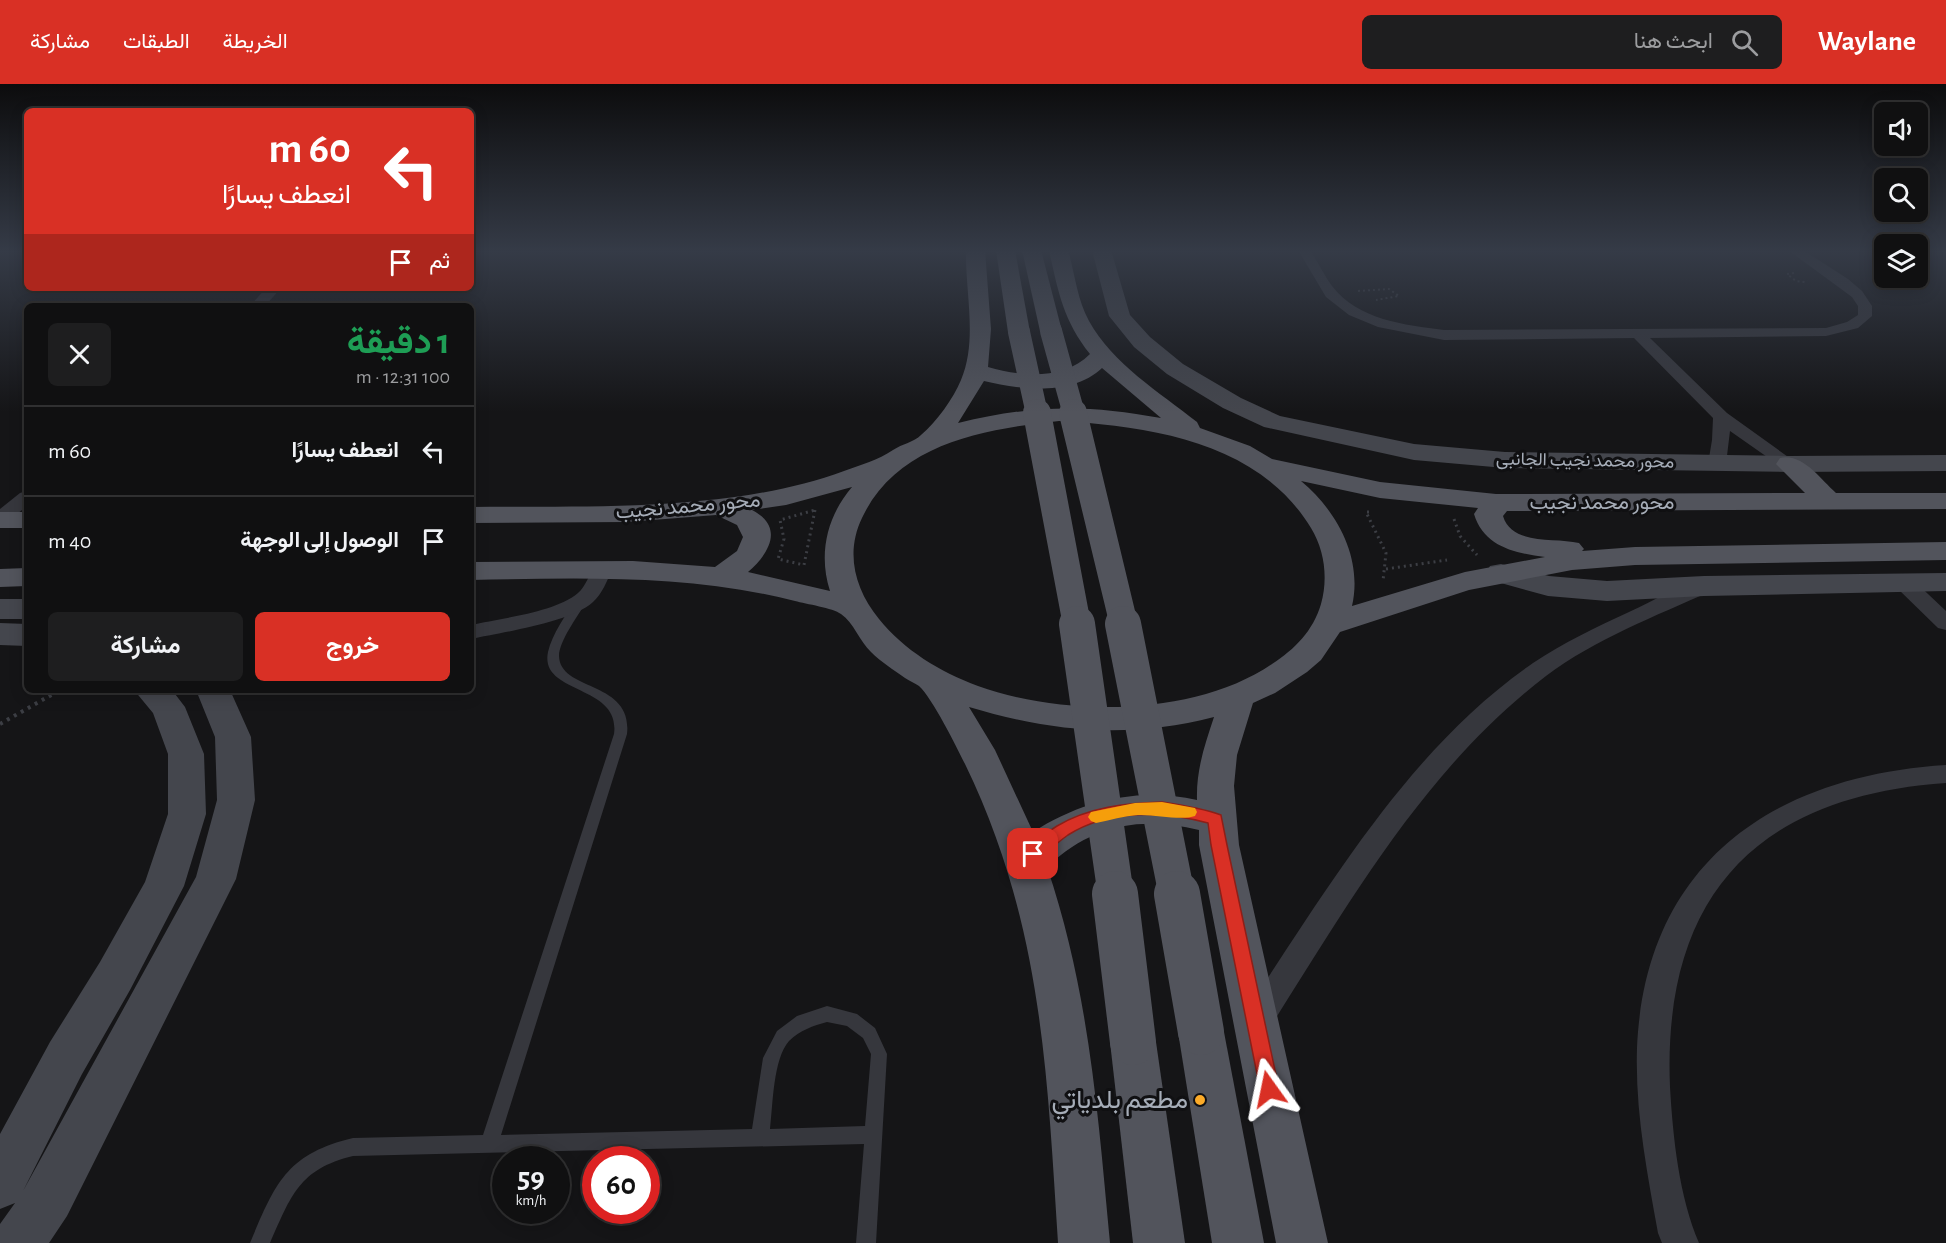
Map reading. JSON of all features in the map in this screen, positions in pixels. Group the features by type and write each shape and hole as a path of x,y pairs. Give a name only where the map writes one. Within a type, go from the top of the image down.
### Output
{"main road":[{"path":"930,441 964,399 976,371 980,358 978,304"},
{"path":"1025,304 1091,476 1138,683 1238,1243"},
{"path":"1034,304 1051,477 1070,578 1111,848 1159,1243"},
{"path":"1071,304 1103,354 1134,384 1197,434"},
{"path":"976,371 1016,380 1058,378 1091,366 1103,354"},
{"path":"1059,414 1129,418 1197,434 1230,447 1262,464 1291,485 1314,509 1331,536 1340,564 1340,594 1330,624 1309,652 1278,677 1238,697 1197,710 1153,717 1105,720 1058,717 1011,708 968,694 930,677 904,662 883,644 853,607 842,583 839,567 840,536 847,513 860,493 877,475 898,459 930,441 992,422 1059,414"},
{"name":"محور محمد نجيب","path":"474,515 574,514 714,506 764,500 818,488 874,470 898,459"},
{"name":"محور محمد نجيب","path":"1262,464 1380,490 1459,499 1512,502 1946,501"},
{"path":"1789,464 1830,502"},
{"path":"1512,502 1498,505 1488,514 1492,527 1511,540 1537,548 1581,550 1611,558"},
{"path":"714,506 733,510 748,518 756,528 758,541 752,554 738,567 719,576"},
{"path":"0,519 24,519"},
{"path":"1330,624 1420,594 1501,573 1572,561 1611,558 1946,551"},
{"path":"474,571 656,571 719,576 764,584 853,607"},
{"path":"0,578 24,577"},
{"path":"930,677 958,715 982,759 1025,863 1043,925 1059,994 1084,1243"},
{"path":"1238,697 1219,755 1215,786 1219,845 1302,1243"},
{"path":"1025,863 1062,831 1084,820 1109,813 1162,808 1216,819"}],"street":[{"name":"محور محمد نجيب الجانبى","path":"1117,304 1120,316 1142,342 1175,369 1232,403 1273,422 1414,452 1505,460 1717,464 1946,463"},
{"path":"1342,304 1396,327 1444,335 1826,332 1852,327 1866,318 1868,309 1866,304"},
{"path":"1638,333 1721,417 1789,464"},
{"path":"1717,464 1721,440 1721,417"},
{"path":"0,519 24,499"},
{"path":"474,631 549,613 580,602 591,590 602,570"},
{"path":"1501,573 1548,586 1581,591 1704,586 1946,582"},
{"path":"1903,582 1946,623"},
{"path":"1255,1023 1374,845 1473,724 1538,670 1590,638 1704,586"},
{"path":"0,609 24,609"},
{"path":"0,633 24,635"},
{"path":"0,1184 66,1058 164,886 187,814 186,754 168,707 154,693"},
{"path":"18,1243 49,1198 216,879 236,800 233,736 214,693"},
{"path":"1681,1243 1676,1233 1656,1131 1653,1046 1662,975 1684,916 1716,869 1757,832 1805,804 1862,785 1925,774 1946,774"}],"lane":[{"path":"489,1144 618,746 621,726 616,708 603,694 566,679 555,668 553,654 580,602"},
{"path":"760,1138 771,1058 783,1036 803,1021 827,1014 850,1019 869,1033 879,1054 866,1243"},
{"path":"260,1243 286,1186 301,1170 318,1158 336,1150 353,1147 874,1135"}],"path":[{"path":"815,510 804,565 778,559 784,539 780,520 815,510"},
{"path":"1377,513 1366,512 1386,553 1386,569 1454,559"},
{"path":"1443,518 1454,519 1460,536 1477,555 1466,557"},
{"path":"0,724 55,693"}],"slow traffic":[{"path":"1096,817 1135,809 1162,808 1189,812"}],"place":[{"name":"مطعم بلدياتي","path":"1200,1100"}],"route":[{"path":"1033,854 1062,831 1084,820 1109,813 1162,808 1216,819 1219,845 1269,1089"}]}
